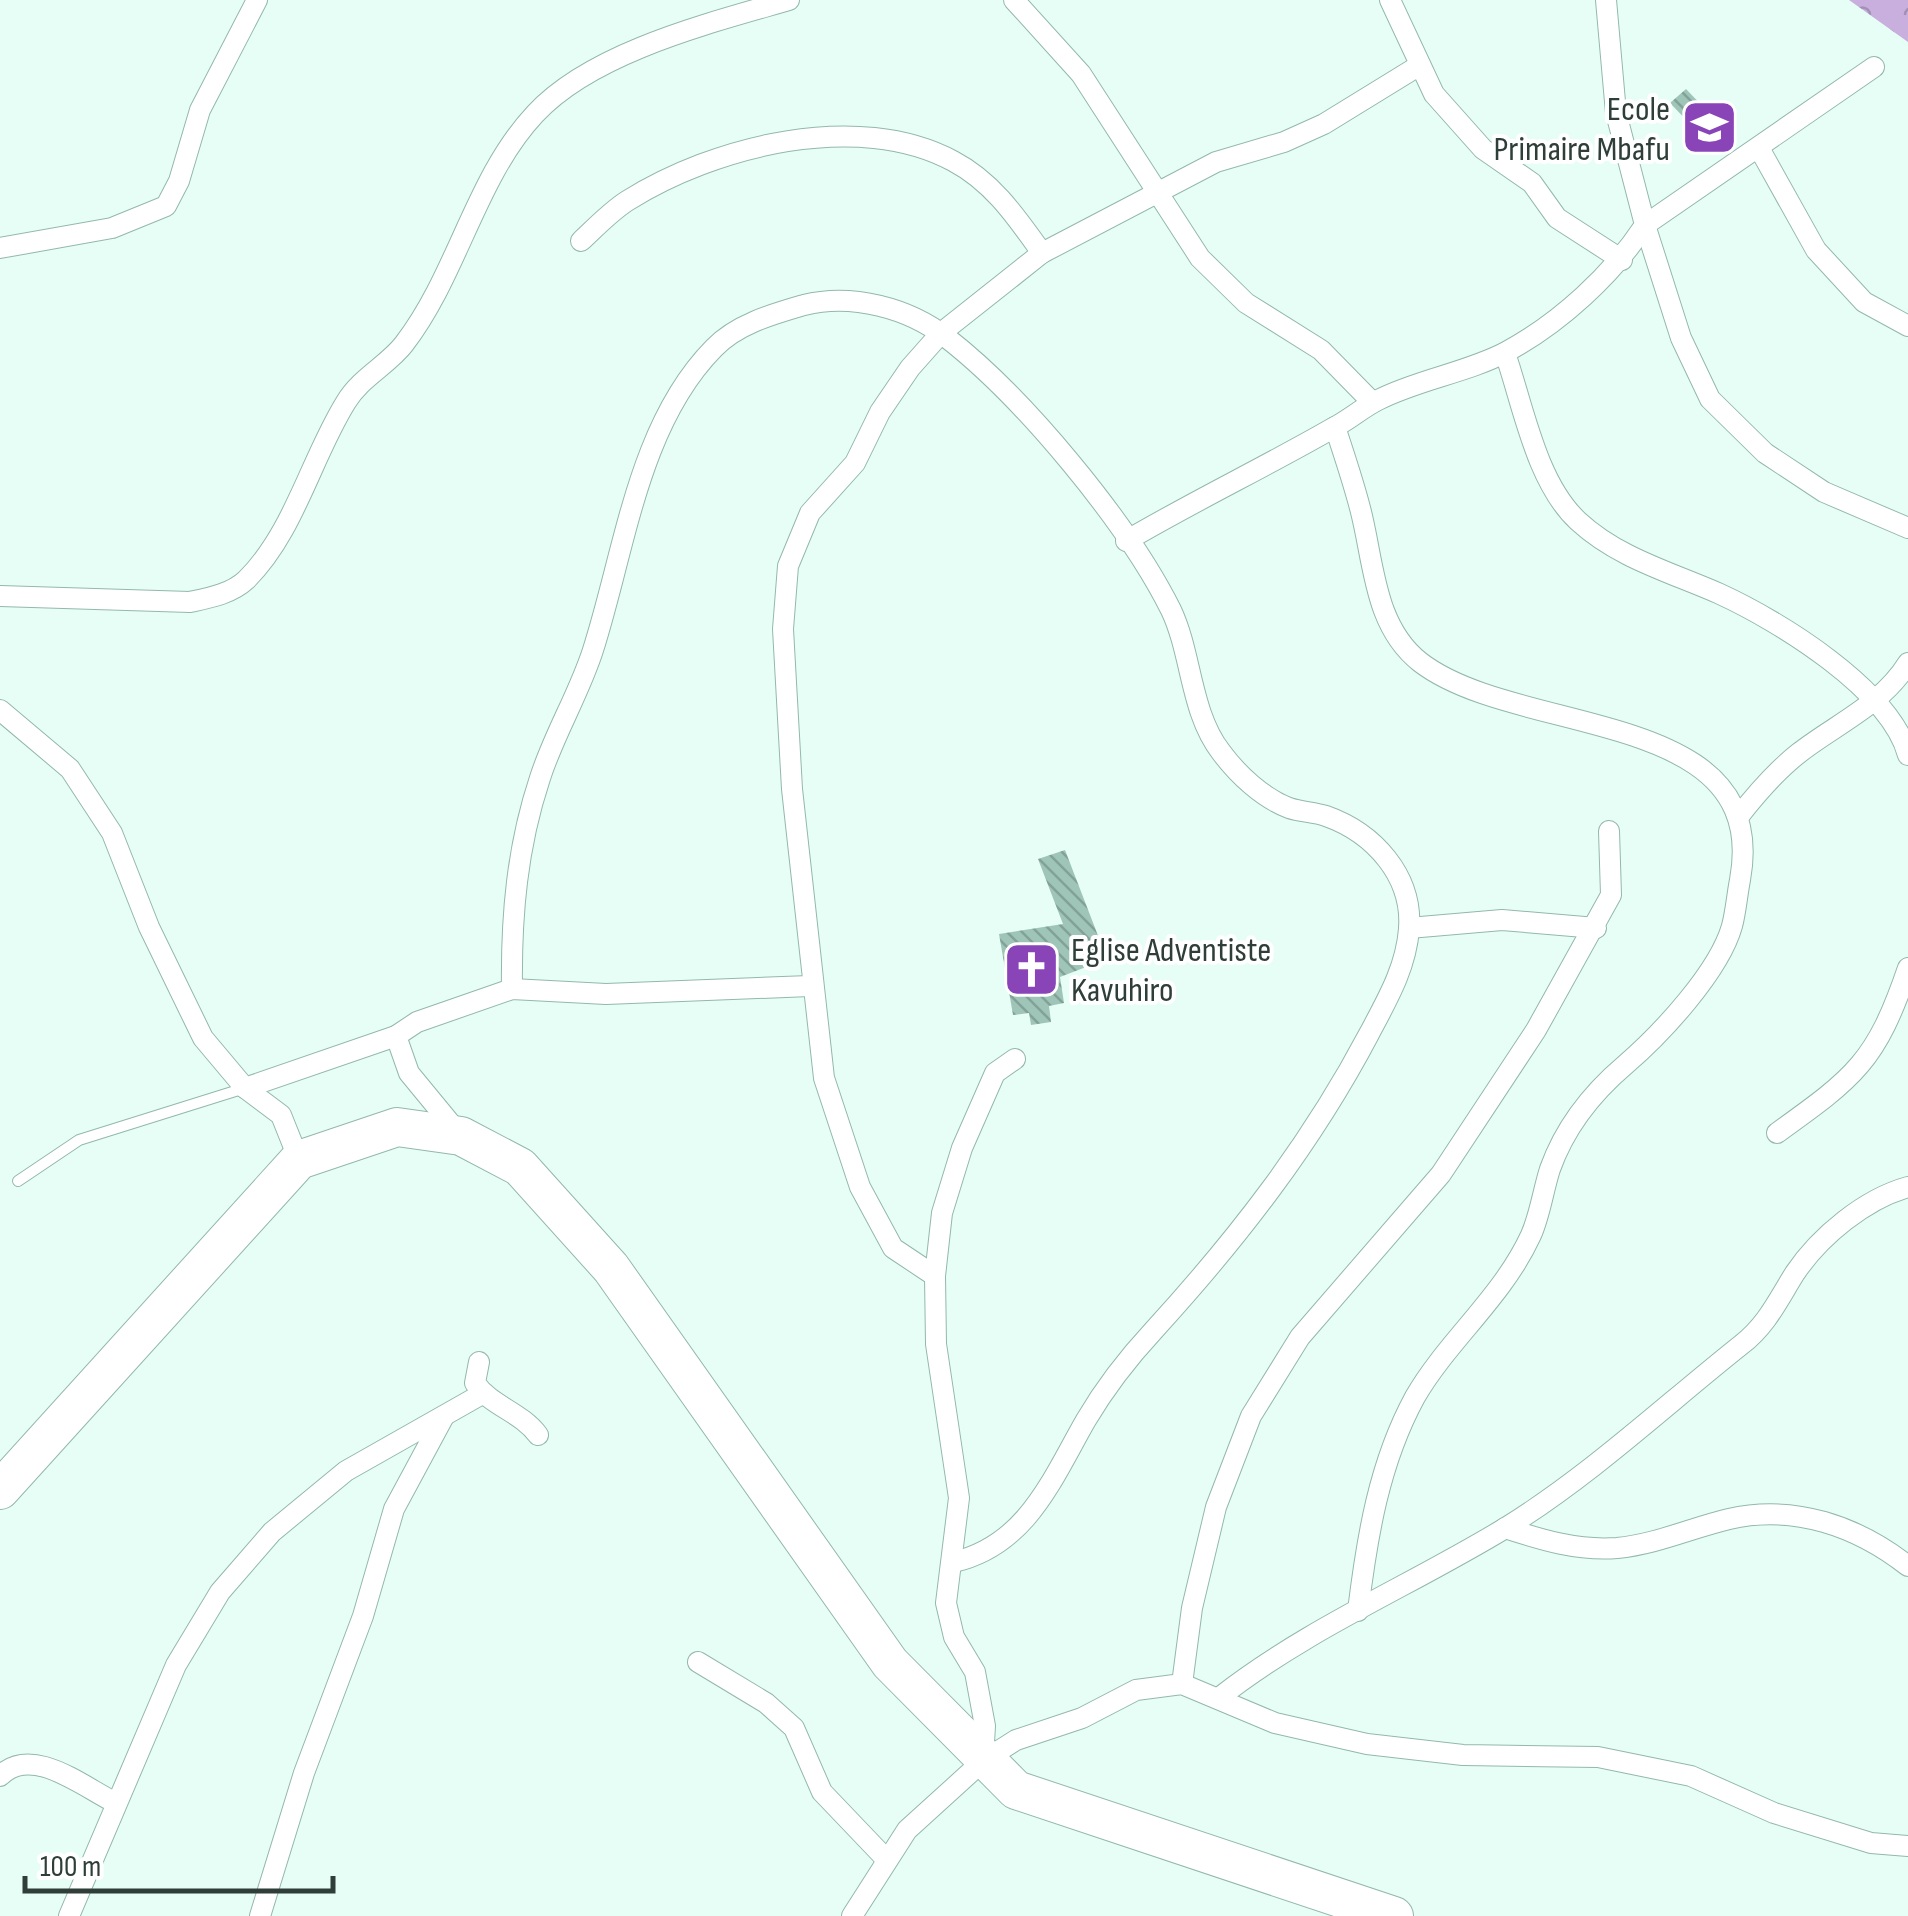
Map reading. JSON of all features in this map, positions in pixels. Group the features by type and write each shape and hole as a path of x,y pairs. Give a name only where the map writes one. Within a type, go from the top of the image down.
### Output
{"highway":[{"path":"4,1490 298,1160 396,1127 462,1136 520,1167 611,1268 890,1663 983,1761 1016,1790 1394,1916"}],"street":[{"path":"0,248 112,228 166,206 180,180 200,110 257,0"},
{"path":"0,596 190,602 220,596 244,582 272,545 347,400 373,369 403,346 448,274 492,178 534,114 603,66 789,0"},
{"path":"1014,0 1081,74 1200,258 1246,303 1321,350 1372,402"},
{"path":"1390,0 1434,94 1483,149 1532,182 1557,218 1622,260"},
{"path":"1606,0 1616,113 1681,338 1710,399 1765,452 1810,482 1908,528"},
{"path":"935,1276 893,1248 860,1187 824,1078 810,986 783,629 788,566 810,513 855,464 880,412 941,333 1042,253 1216,162 1284,142 1324,124 1420,64"},
{"path":"1126,542 1217,487 1336,428 1372,402 1405,386 1505,353 1550,323 1622,260 1646,225 1874,66"},
{"path":"581,241 625,202 688,170 752,146 881,139 919,145 956,162 1002,196 1042,253"},
{"path":"1759,148 1816,250 1864,302 1908,326"},
{"path":"512,989 511,922 520,851 541,772 575,702 636,496 674,400 717,344 764,316 822,300 879,304 941,333 1004,388 1126,542 1172,613 1198,701 1218,749 1258,791 1288,808 1327,816 1362,834 1391,862 1407,893 1410,928 1399,978 1332,1105 1243,1230 1116,1371 1046,1496 998,1547 954,1562"},
{"path":"1505,353 1547,474 1574,518 1616,551 1724,596 1812,649 1876,699 1908,754"},
{"path":"1336,428 1361,511 1370,570 1392,627 1420,662 1472,689 1681,752 1712,774 1739,816 1744,858 1731,929 1701,981 1650,1044 1608,1080 1574,1118 1551,1167 1524,1248 1498,1292 1416,1396 1368,1524 1358,1611"},
{"path":"1739,816 1762,787 1800,752 1876,699 1908,663"},
{"path":"0,710 70,769 112,833 149,926 203,1038 245,1088 281,1115 298,1160"},
{"path":"1182,1684 1192,1608 1216,1507 1251,1416 1300,1337 1440,1174 1536,1030 1596,928 1611,894 1609,831"},
{"path":"1410,928 1502,920 1596,928"},
{"path":"1776,1134 1848,1081 1880,1040 1908,968"},
{"path":"245,1088 396,1036 418,1022 512,989 606,994 810,986"},
{"path":"396,1036 408,1073 462,1136"},
{"path":"983,1761 985,1726 975,1672 954,1637 946,1603 959,1498 936,1344 935,1276 942,1213 962,1148 994,1073 1015,1059"},
{"path":"1220,1697 1277,1652 1505,1528 1592,1472 1761,1330 1798,1269 1841,1224 1886,1193 1908,1187"},
{"path":"479,1362 476,1383 482,1394 525,1418 538,1435"},
{"path":"69,1916 176,1665 220,1592 272,1532 346,1471 482,1394"},
{"path":"260,1916 304,1772 364,1616 394,1509 444,1417"},
{"path":"1505,1528 1559,1546 1615,1548 1672,1539 1730,1519 1788,1516 1836,1522 1880,1544 1908,1566"},
{"path":"698,1662 766,1703 794,1728 822,1792 886,1859"},
{"path":"852,1916 886,1859 916,1820 983,1761 1016,1740 1082,1718 1136,1690 1182,1684 1274,1723 1367,1744 1464,1754 1598,1757 1690,1776 1790,1818 1871,1843 1908,1846"},
{"path":"0,1776 16,1764 35,1763 116,1804"}],"lane":[{"path":"18,1181 79,1140 245,1088"}],"green space":[{"path":"1849,0 1908,0 1908,42"}],"building":[{"path":"1686,89 1732,137 1716,151 1670,103"},
{"path":"1065,850 1107,959 1060,977 1064,1003 1049,1006 1051,1022 1031,1025 1029,1013 1013,1015 999,934 1063,924 1038,859"}],"place":[{"name":"Ecole Primaire Mbafu","path":"1709,128"},
{"name":"Eglise Adventiste Kavuhiro","path":"1032,969"}]}
